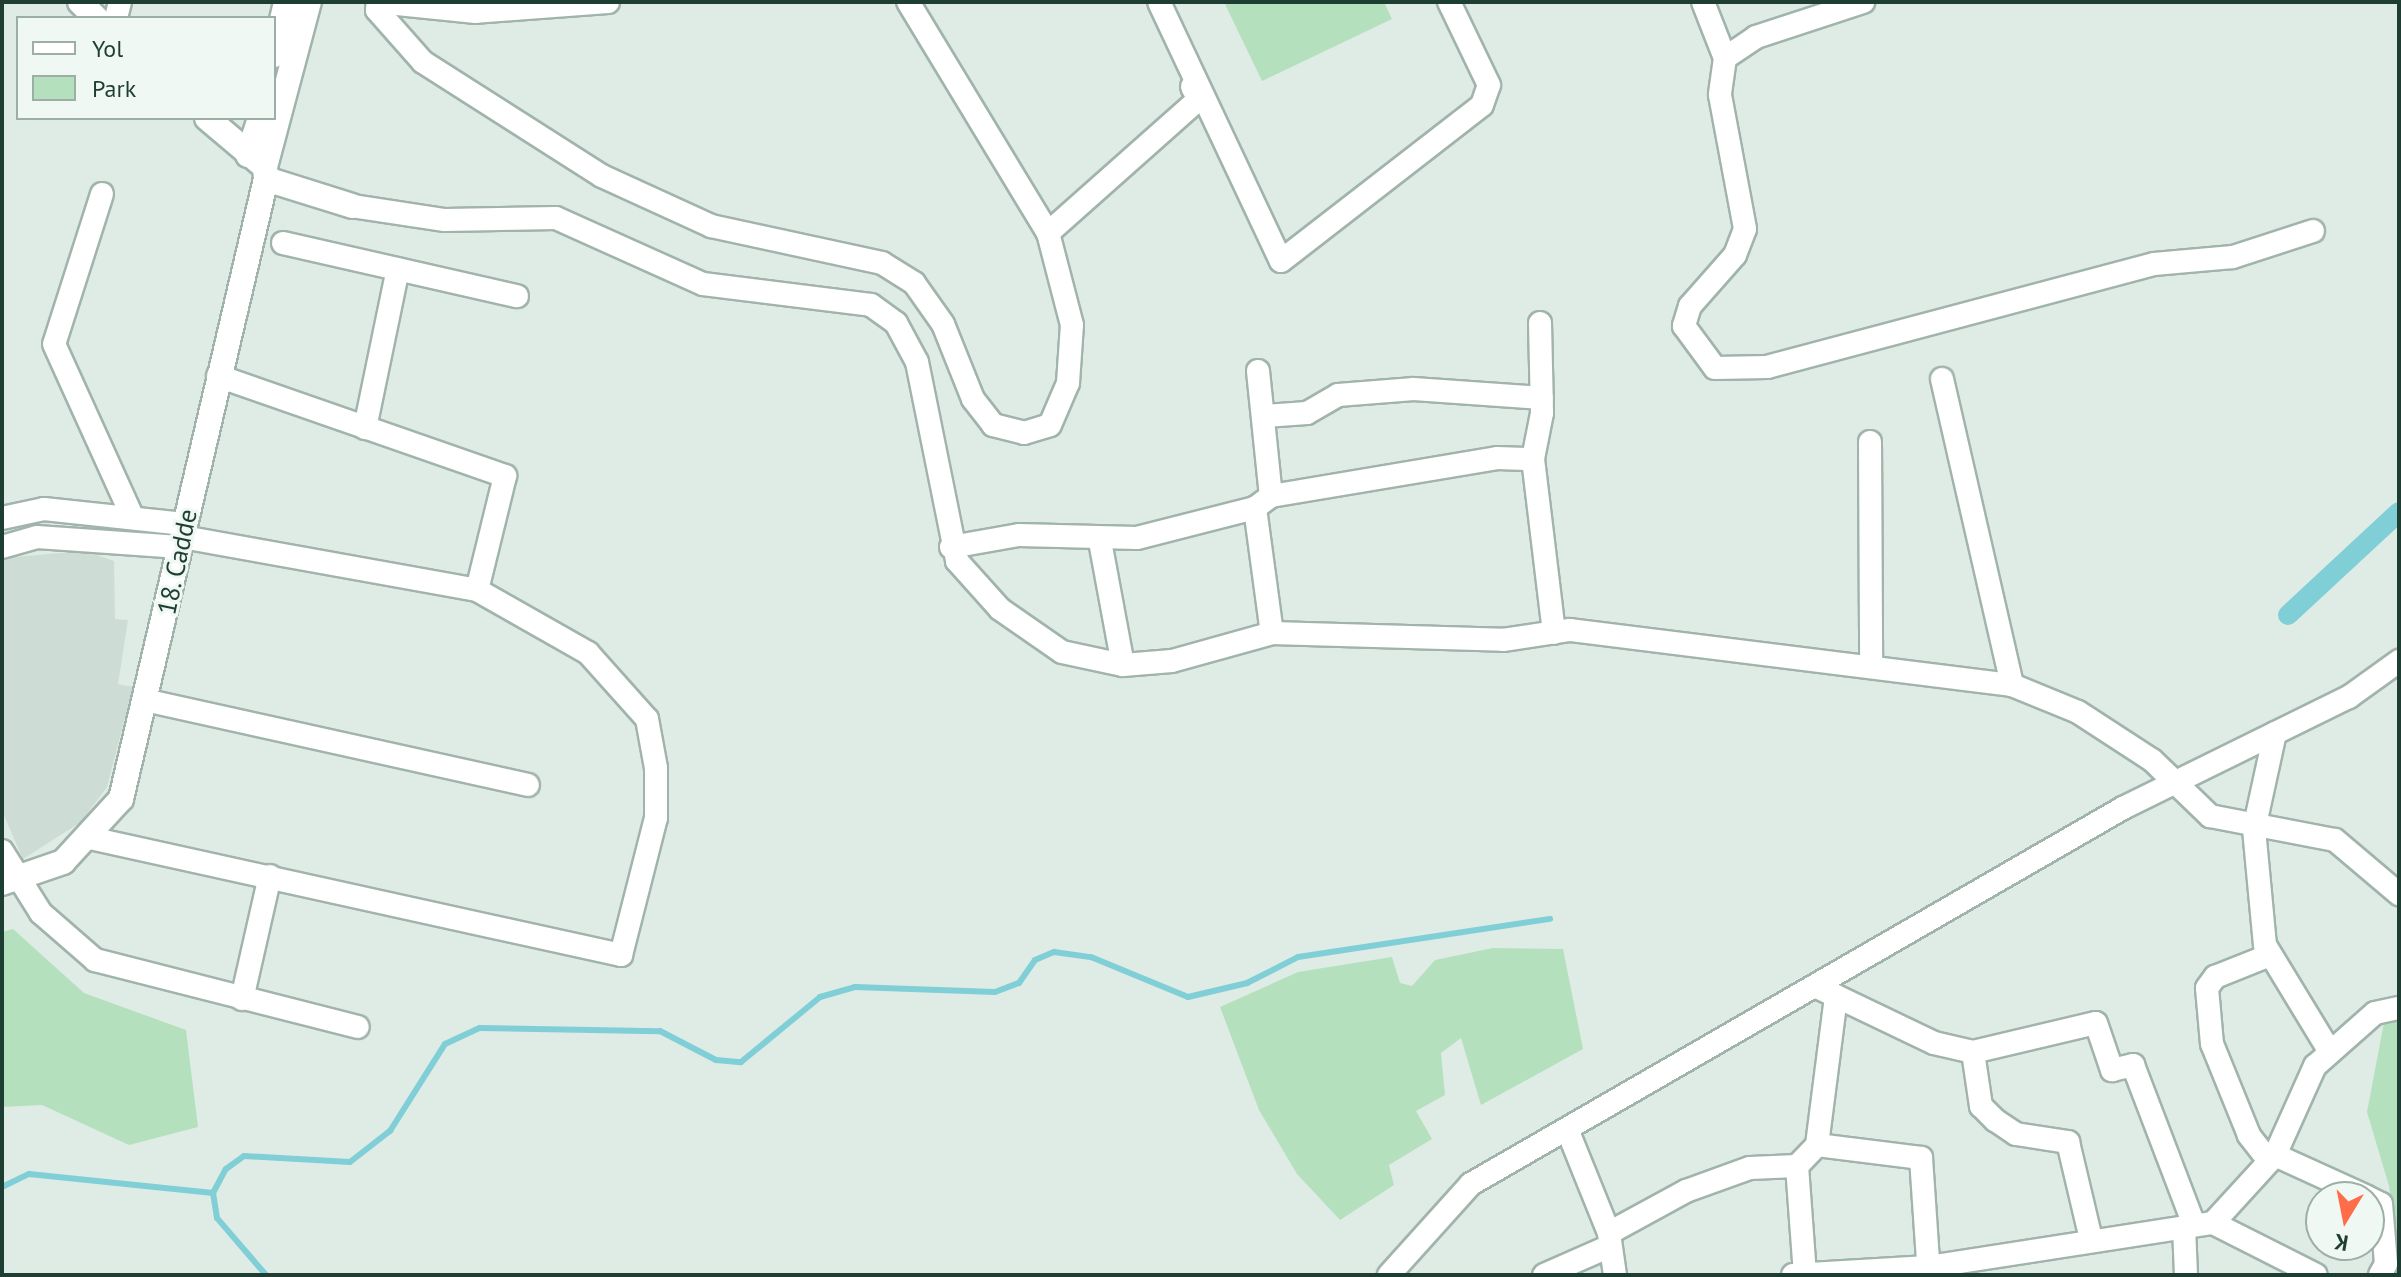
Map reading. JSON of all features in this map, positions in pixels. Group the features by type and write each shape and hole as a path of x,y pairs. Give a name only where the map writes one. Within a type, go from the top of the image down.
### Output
{"street":[{"path":"276,46 286,2"},
{"name":"18. Cadde","path":"276,113 309,2"},
{"path":"608,2 476,12 378,2 377,10 423,62 602,176 711,226 882,263 914,283 943,324 973,399 993,425 1024,433 1050,425 1068,383 1072,325 1048,233 908,2"},
{"path":"1146,2 1281,261 1482,105 1489,85 1449,2"},
{"path":"1159,2 1199,99"},
{"path":"1703,2 1725,58 1720,95 1745,229 1735,255 1690,306 1684,326 1715,368 1767,367 2154,264 2233,257 2313,231"},
{"path":"1725,58 1756,37 1863,2"},
{"path":"1048,233 1199,99"},
{"path":"209,120 260,167 352,206 445,220 556,218 703,284 871,305 896,323 917,362 951,547 974,583 1036,637 1062,652 1123,665 1172,661 1272,633 1503,640 1554,633 1871,665 2012,685 2078,712 2152,760 2172,784 2210,816 2254,829 2335,840 2399,894"},
{"name":"18. Cadde","path":"260,120 260,167"},
{"name":"18. Cadde","path":"8,881 63,862 90,838 121,799 149,701 260,167 274,120"},
{"path":"102,194 54,344 133,518"},
{"path":"283,243 517,296"},
{"path":"365,428 398,269"},
{"path":"1540,323 1542,398 1533,459 1554,633"},
{"path":"1258,371 1265,416 1263,502 1272,633"},
{"path":"218,376 505,476 477,590"},
{"path":"1942,379 2012,685"},
{"path":"1265,416 1307,413 1338,395 1414,389 1542,398"},
{"path":"1870,442 1871,665"},
{"path":"951,547 1019,535 1100,541 1263,502 1497,458 1533,459"},
{"path":"2,518 44,509 133,518 182,536 477,590 588,653 647,719 656,818 621,955 90,838"},
{"path":"2,547 37,537 182,536"},
{"path":"1100,541 1123,665"},
{"path":"1389,1275 1471,1184 1567,1129 1826,991 2172,784 2349,697 2399,661"},
{"path":"149,701 528,785"},
{"path":"2275,733 2254,829 2270,955 2330,1052"},
{"path":"2,851 8,881 95,960 358,1027"},
{"path":"242,999 270,876"},
{"path":"2270,955 2215,977 2207,988 2212,1044 2249,1135 2272,1158 2327,1181"},
{"path":"1826,991 1934,1043 1973,1052 2096,1023 2112,1070 2133,1065 2197,1225 2186,1275"},
{"path":"1544,1275 1610,1240 1686,1191 1750,1168 1797,1166 1817,1145 1826,991"},
{"path":"2197,1225 2272,1158 2315,1066 2375,1013 2399,1008"},
{"path":"1973,1052 1981,1106 1995,1120 2016,1134 2068,1142 2091,1239"},
{"path":"1567,1129 1610,1240 1615,1275"},
{"path":"1817,1145 1921,1158 1928,1271"},
{"path":"1797,1166 1801,1274 1928,1271 2091,1239 2197,1225 2316,1275"},
{"path":"2380,1275 2386,1264 2385,1252"}],"shaded area":[{"path":"85,551 114,561 115,619 128,620 118,684 133,687 107,787 81,822 23,859 2,811 2,558"}],"green space":[{"path":"1224,2 1384,2 1392,19 1262,81"},
{"path":"13,929 84,993 186,1030 198,1127 129,1145 42,1105 2,1107 2,932"},
{"path":"1493,948 1563,949 1583,1049 1481,1105 1461,1038 1441,1053 1445,1095 1416,1111 1432,1139 1389,1165 1394,1185 1340,1220 1297,1174 1259,1110 1220,1007 1298,972 1392,957 1400,983 1412,986 1435,960"},
{"path":"2384,1022 2399,1022 2399,1268 2389,1186 2367,1112"}],"waterway":[{"path":"2288,615 2399,512"},
{"path":"266,1275 217,1218 213,1193 226,1169 244,1156 350,1162 390,1131 445,1044 480,1028 660,1031 716,1060 741,1062 820,997 855,987 995,992 1019,983 1035,960 1054,952 1091,957 1188,997 1247,983 1298,957 1550,919"},
{"path":"2,1187 29,1174 213,1193"}]}
